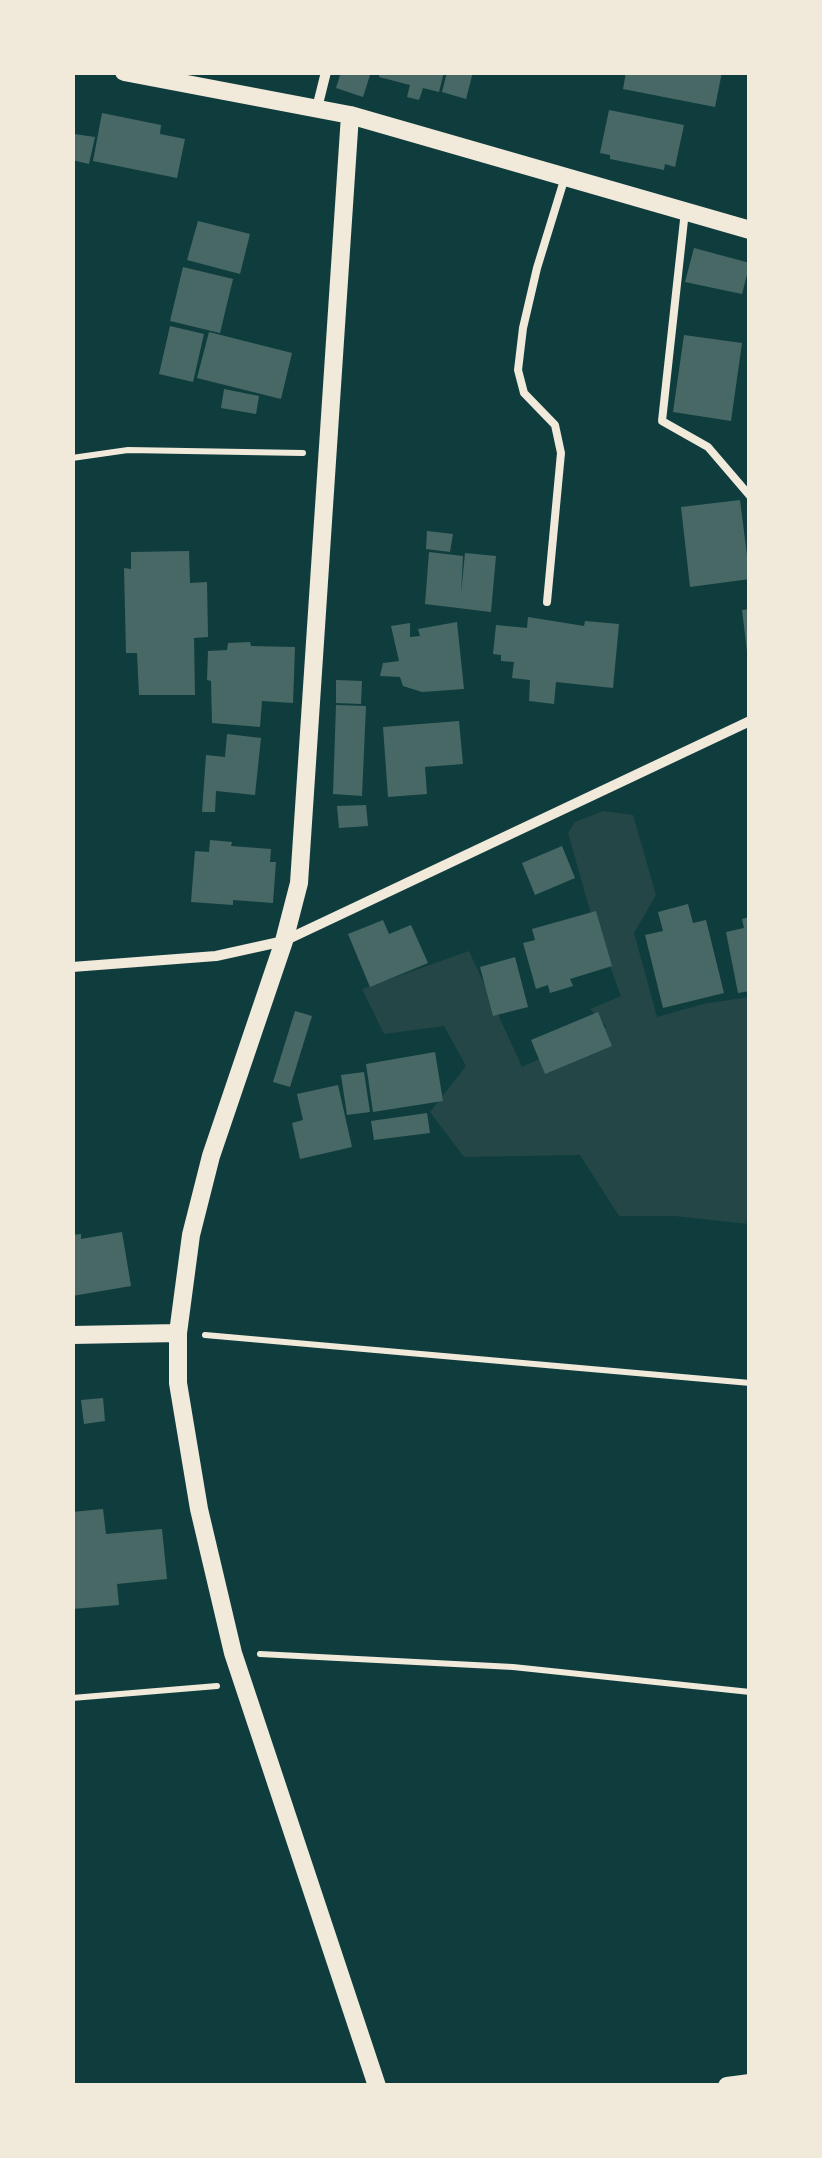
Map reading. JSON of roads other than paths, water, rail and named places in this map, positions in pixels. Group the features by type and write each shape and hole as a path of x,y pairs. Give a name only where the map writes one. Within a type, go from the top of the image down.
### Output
{"street":[{"path":"124,72 350,116 750,230"},
{"path":"317,108 326,72"},
{"path":"350,116 345,144 330,453 299,883 284,941 211,1156 191,1235 178,1333 178,1383 199,1509 233,1653 377,2086"},
{"path":"72,966 216,956 284,941 750,720"},
{"path":"72,1335 178,1333"},
{"path":"727,2086 750,2083"}],"lane":[{"path":"546,602 561,453 556,425 524,393 518,370 537,268 564,177"},
{"path":"685,211 662,421 708,447 750,496"}]}
